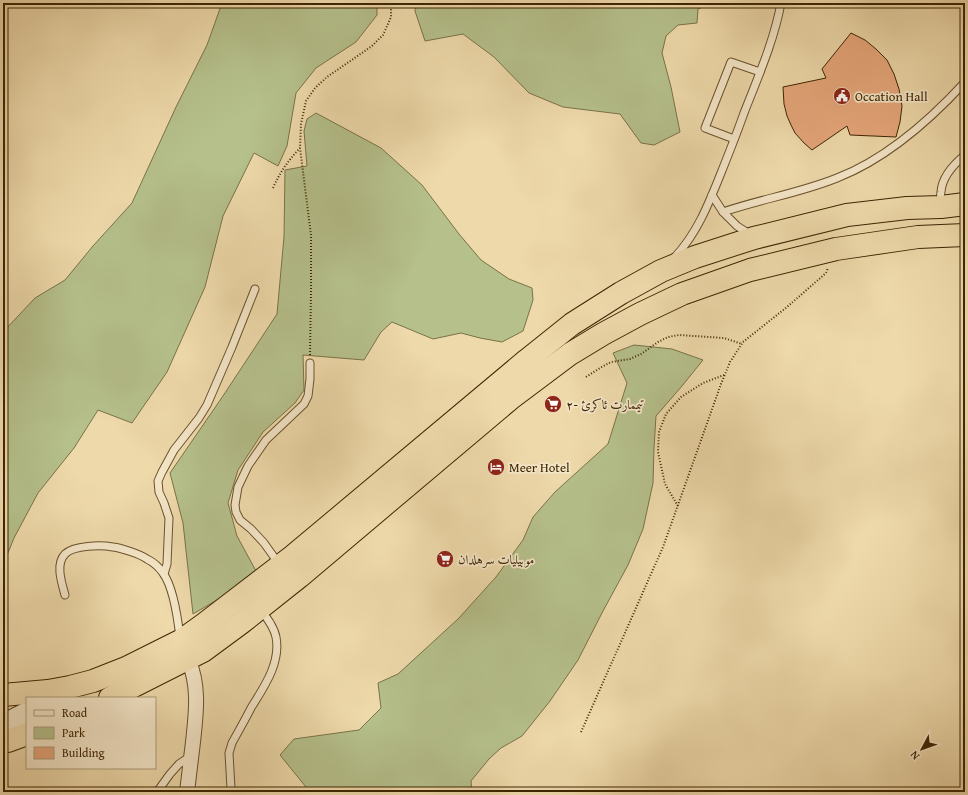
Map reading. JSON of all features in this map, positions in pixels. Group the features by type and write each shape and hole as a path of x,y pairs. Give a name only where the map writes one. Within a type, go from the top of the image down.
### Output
{"highway":[{"path":"112,697 184,650 203,625 281,566 572,324 621,292 661,271 695,257 754,238 847,215 907,208 941,207 965,204"},
{"path":"3,696 48,691 62,693 126,668 164,650 203,651 299,577 510,400 570,354 640,314 682,294 750,270 836,249 918,237 965,235"}],"street":[{"path":"184,650 192,669 196,685 197,708 187,792"},
{"path":"9,737 26,714"}],"lane":[{"path":"661,271 689,240 712,195 769,47 781,3"},
{"path":"734,140 705,128 731,62 760,72"},
{"path":"724,212 785,195 837,178 863,166 891,148 916,128 950,98 965,82"},
{"path":"941,207 941,191 944,180 949,171 965,155"},
{"path":"712,195 724,212 737,226 754,238"},
{"path":"164,574 167,564 169,518 159,492 158,481 174,450 199,418 207,405 255,289"},
{"path":"281,566 264,543 240,520 236,512 235,505 238,487 248,466 266,440 304,404 308,396 310,363"},
{"path":"65,595 60,575 61,563 64,554 71,550 87,546 113,547 148,559 159,567 170,588 184,650"},
{"path":"231,788 229,753 232,743 268,680 276,653 276,637 271,624 260,608"},
{"path":"157,792 179,764 192,756"}],"path":[{"path":"310,363 311,235 300,148 301,124 306,101 315,88 327,77 372,46 383,35 391,17 391,3"},
{"path":"273,188 279,174 300,148"},
{"path":"581,732 663,547 724,375 730,362 742,344 826,272 836,249"},
{"path":"586,377 611,362 641,354 668,337 679,335 724,338 742,344"},
{"path":"678,506 664,484 658,452 659,432 666,414 681,398 703,383 724,375"}],"green space":[{"path":"222,3 377,3 377,15 356,42 316,68 296,93 287,146 278,166 254,153 223,216 205,287 167,372 132,423 98,410 74,448 38,493 14,538 3,565 3,332 35,298 65,280 132,203 176,107 207,45"},
{"path":"416,3 709,3 698,9 697,23 678,25 666,36 662,53 671,87 680,132 654,145 641,143 620,114 563,107 529,93 494,57 463,34 425,41 415,11"},
{"path":"3,53 6,83 3,91"},
{"path":"316,113 381,148 422,185 459,234 481,260 509,279 532,288 533,300 523,331 502,342 461,333 433,339 392,322 381,332 364,360 303,355 304,390 295,403 263,432 238,470 228,503 237,536 256,571 229,593 193,614 183,523 170,473 277,314 284,237 285,170 307,166 304,131 307,119"},
{"path":"634,345 672,349 703,360 656,416 653,483 643,529 628,565 578,660 550,701 522,736 501,748 489,759 471,781 472,792 310,792 280,755 294,739 359,730 381,708 378,683 398,674 458,619 496,577 523,540 533,517 555,492 608,444 627,383 613,353"}],"building":[{"name":"Occation Hall","path":"851,33 865,40 876,49 887,60 894,74 899,89 902,106 896,137 850,135 847,126 812,150 795,133 791,125 784,104 783,87 826,78 822,69"}],"place":[{"name":"Occation Hall","path":"842,96"},
{"name":"تيممارت ئاكرئ -٢","path":"553,404"},
{"name":"Meer Hotel","path":"496,467"},
{"name":"موبيليات سرهلدان","path":"445,559"}]}
